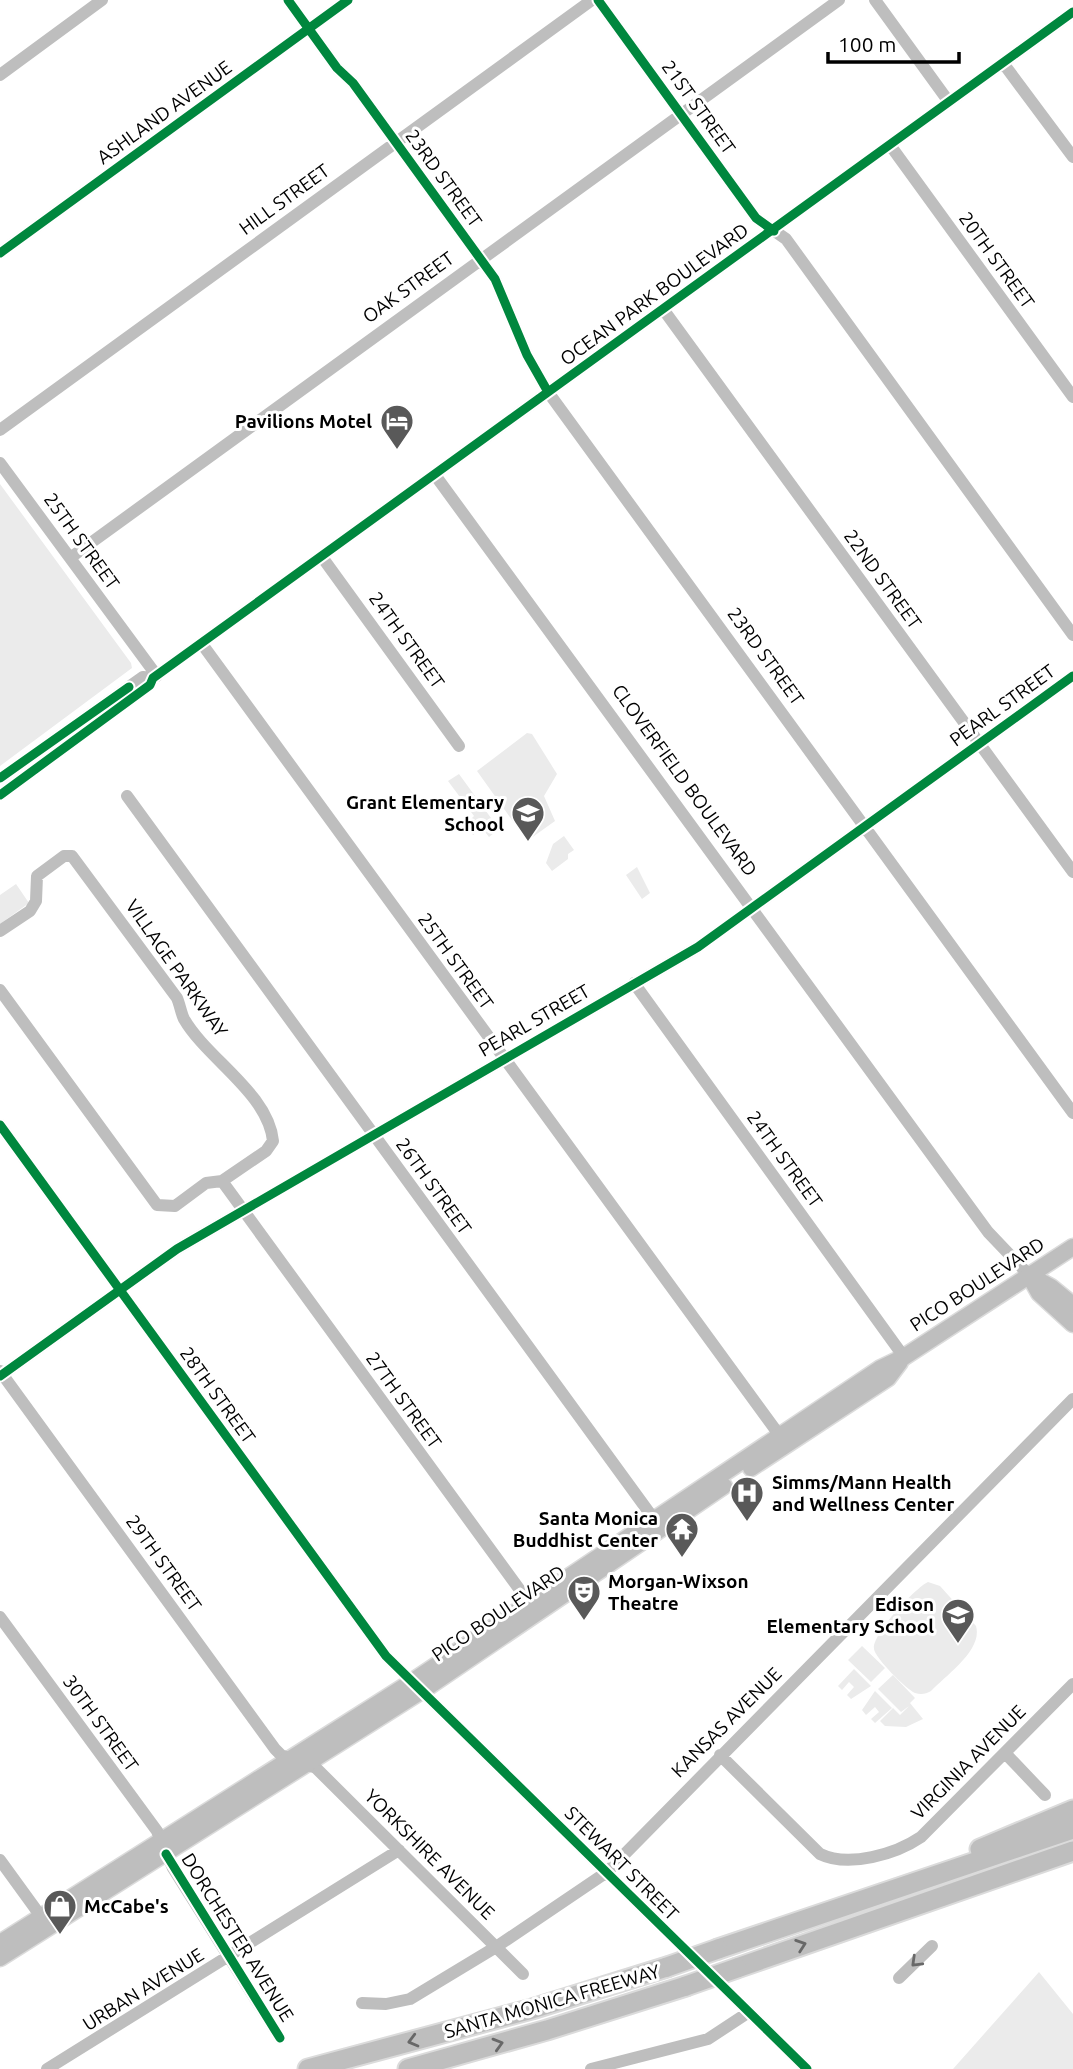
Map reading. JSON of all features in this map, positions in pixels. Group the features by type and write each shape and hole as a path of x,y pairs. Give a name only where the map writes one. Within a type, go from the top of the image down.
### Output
{"highway":[{"path":"867,1899 1073,1810"},
{"name":"SANTA MONICA FREEWAY","path":"308,2069 532,2009 667,1967 1073,1829"},
{"name":"SANTA MONICA FREEWAY","path":"408,2069 547,2030 686,1986 1073,1851"},
{"path":"917,1906 958,1899 1073,1864"}],"main road":[{"name":"PICO BOULEVARD","path":"0,1958 46,1923 418,1686 786,1439 881,1368 904,1357 1073,1247"},
{"name":"CLOVERFIELD BOULEVARD","path":"1029,1275 1051,1287 1073,1305"},
{"name":"CLOVERFIELD BOULEVARD","path":"1029,1275 1039,1293 1073,1324"},
{"name":"PICO BOULEVARD","path":"0,1943 46,1923"}],"street":[{"path":"0,75 102,0"},
{"name":"23RD STREET","path":"288,0 344,65 347,75 481,258 501,290 527,355 548,392 1073,1113"},
{"name":"23RD STREET","path":"295,0 311,27"},
{"name":"ASHLAND AVENUE","path":"0,253 348,0"},
{"name":"HILL STREET","path":"0,430 592,0"},
{"name":"21ST STREET","path":"598,0 757,218 786,239 1073,635"},
{"name":"OAK STREET","path":"70,558 839,0"},
{"path":"875,0 949,102"},
{"name":"OCEAN PARK BOULEVARD","path":"0,795 84,736 150,685 155,677 1073,12"},
{"path":"1003,63 1073,157"},
{"name":"20TH STREET","path":"890,145 1073,397"},
{"name":"22ND STREET","path":"663,309 1073,872"},
{"name":"25TH STREET","path":"0,463 155,677"},
{"name":"CLOVERFIELD BOULEVARD","path":"435,475 988,1232 1029,1275"},
{"name":"24TH STREET","path":"322,557 460,746"},
{"name":"25TH STREET","path":"202,644 503,1058 786,1439"},
{"name":"PEARL STREET","path":"1,1374 177,1249 698,947 1073,676"},
{"name":"OCEAN PARK BOULEVARD","path":"0,778 143,677 155,677"},
{"name":"26TH STREET","path":"127,796 658,1524"},
{"name":"VILLAGE PARKWAY","path":"0,931 30,911 36,901 37,876 64,856 72,856 177,998 183,1017 209,1050 225,1063 267,1121 272,1142 266,1151 222,1181 206,1183 174,1206 157,1206 0,990"},
{"name":"24TH STREET","path":"634,983 904,1357"},
{"name":"28TH STREET","path":"0,1125 379,1646 418,1686"},
{"name":"27TH STREET","path":"222,1181 532,1607"},
{"name":"29TH STREET","path":"1,1374 275,1749 301,1761"},
{"name":"KANSAS AVENUE","path":"362,2004 386,2004 410,1999 496,1947 607,1872 1073,1399"},
{"name":"30TH STREET","path":"0,1617 157,1831 164,1849"},
{"name":"VIRGINIA AVENUE","path":"720,1755 820,1854 837,1860 858,1859 909,1844 921,1837 1073,1684"},
{"name":"STEWART STREET","path":"418,1686 807,2069"},
{"path":"1005,1753 1045,1795"},
{"name":"YORKSHIRE AVENUE","path":"301,1761 316,1768 523,1974"},
{"name":"DORCHESTER AVENUE","path":"164,1849 228,1958 280,2038"},
{"name":"URBAN AVENUE","path":"47,2069 399,1850"},
{"path":"0,1860 46,1923"},
{"path":"899,1978 932,1946"},
{"path":"591,2069 615,2066 708,2039 749,2012"}],"shaded area":[{"path":"0,484 131,663 132,668 0,766"},
{"path":"527,733 532,734 557,774 544,796 555,821 527,841 477,771"},
{"path":"459,774 499,829 489,837 482,828 473,835 466,824 474,816 448,781"},
{"path":"564,836 574,850 568,854 568,859 552,871 546,863 553,844"},
{"path":"637,867 650,893 642,899 626,875"},
{"path":"16,884 29,903 0,924 0,895"},
{"path":"928,1582 940,1586 976,1626 977,1635 962,1662 931,1691 919,1694 898,1680 874,1649 880,1633 895,1612"},
{"path":"862,1646 885,1668 871,1682 848,1660"},
{"path":"854,1669 871,1686 851,1699 847,1695 854,1687 849,1682 842,1690 838,1686"},
{"path":"893,1675 915,1698 910,1703 923,1719 906,1727 885,1726 880,1721 893,1708 900,1715 909,1706 901,1712 878,1689"},
{"path":"875,1691 892,1708 875,1723 871,1719 879,1712 875,1707 866,1715 862,1710"},
{"path":"1039,1972 1073,2014 1073,2069 953,2069"}],"cycle path":[{"path":"288,0 337,68 353,83 495,279 527,355 548,392"},
{"path":"0,253 348,0"},
{"path":"598,0 756,218 774,231"},
{"path":"0,795 150,685 153,678 1073,12"},
{"path":"0,1376 177,1249 698,947 1073,676"},
{"path":"0,778 129,687"},
{"path":"0,1125 386,1656 807,2069"},
{"path":"166,1854 280,2038"}],"place":[{"name":"Pavilions Motel","path":"397,451"},
{"name":"Grant Elementary School","path":"528,843"},
{"name":"Simms/Mann Health and Wellness Center","path":"747,1523"},
{"name":"Santa Monica Buddhist Center","path":"682,1559"},
{"name":"Morgan-Wixson Theatre","path":"584,1622"},
{"name":"Edison Elementary School","path":"958,1645"},
{"name":"McCabe's","path":"60,1936"}]}
